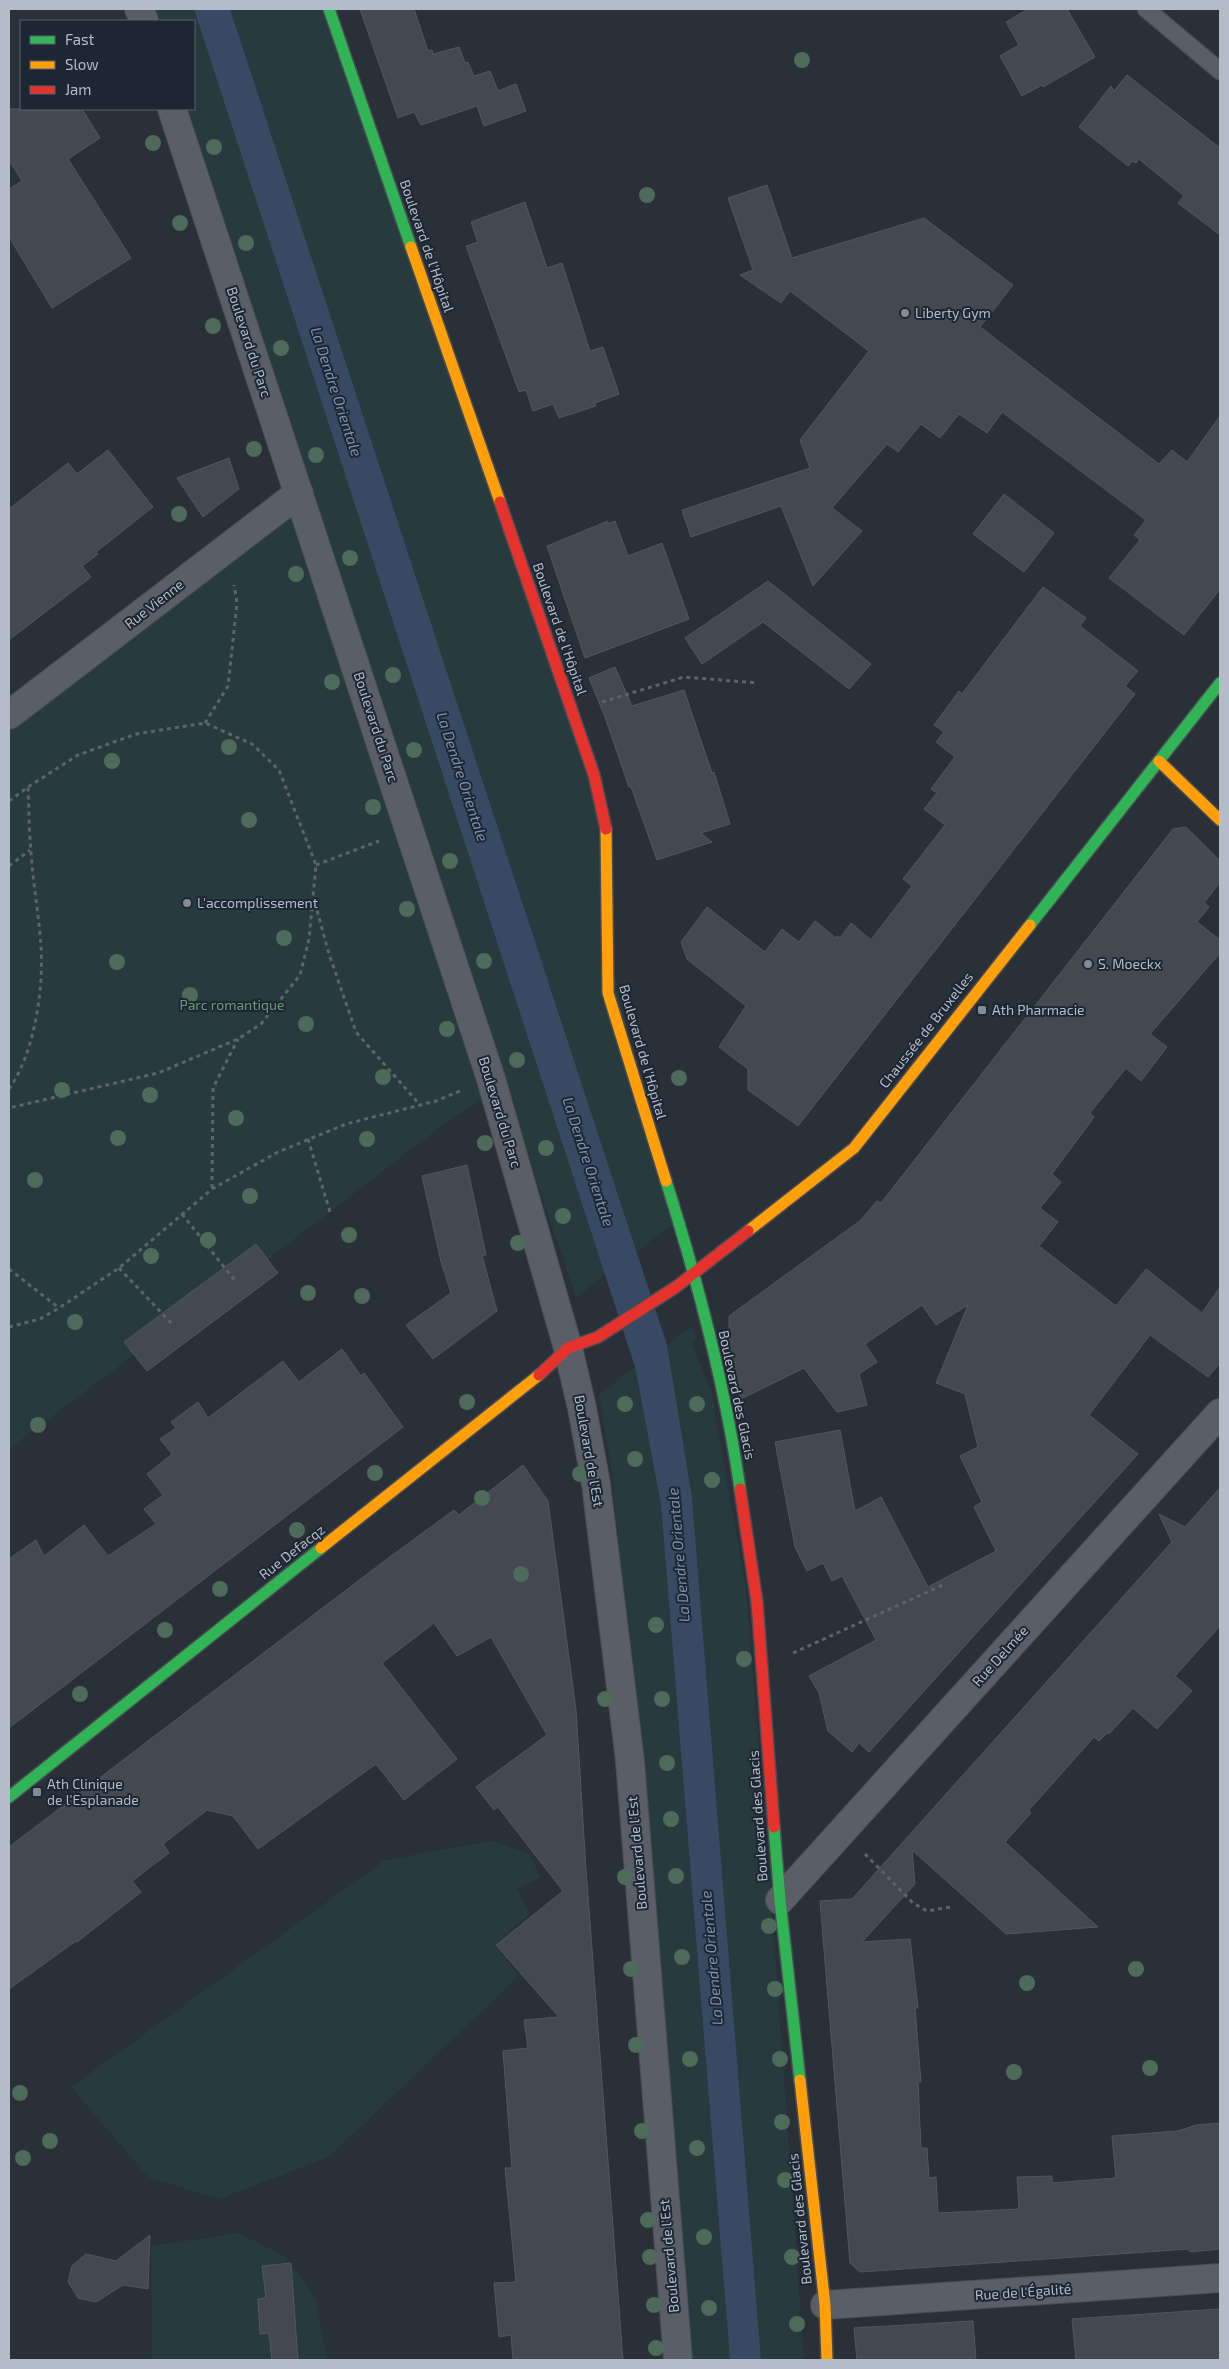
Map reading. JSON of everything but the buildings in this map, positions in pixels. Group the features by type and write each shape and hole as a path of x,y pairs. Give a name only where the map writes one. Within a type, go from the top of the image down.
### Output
{"street":[{"name":"Boulevard de l'Hôpital","path":"329,9 594,775 607,835 608,993 695,1273"},
{"name":"Boulevard du Parc","path":"172,110 410,829 490,1080 568,1348"},
{"name":"Rue Vienne","path":"9,715 299,493"},
{"name":"Chaussée de Bruxelles","path":"598,1337 695,1273 854,1148 1220,683"},
{"path":"1159,761 1220,820"},
{"name":"Boulevard des Glacis","path":"695,1273 730,1419 757,1602 780,1900 825,2305 827,2360"},
{"name":"Rue Defacqz","path":"9,1797 529,1383 568,1348 598,1337"},
{"name":"Boulevard de l'Est","path":"568,1348 582,1408 596,1484 630,1761 678,2360"},
{"name":"Rue Delmée","path":"780,1900 1220,1413"},
{"name":"Rue de l'Égalité","path":"825,2305 1220,2278"}],"lane":[{"path":"1146,9 1220,71"}],"path":[{"path":"205,723 228,686 234,643 237,603 227,548"},
{"path":"572,711 684,676 758,683"},
{"path":"9,802 28,787 78,755 136,734 205,723 252,744 279,770 316,865 310,939 300,975 261,1024 238,1040 158,1073 9,1108"},
{"path":"9,1089 18,1076 33,1038 42,949 30,850 28,787"},
{"path":"316,865 410,829"},
{"path":"9,866 30,850"},
{"path":"314,900 329,954 356,1032 420,1105"},
{"path":"212,1189 213,1088 238,1040"},
{"path":"9,1328 40,1319 59,1308 120,1268 212,1189 278,1152 346,1124 420,1105 490,1080"},
{"path":"308,1139 330,1212"},
{"path":"182,1214 236,1282"},
{"path":"120,1268 174,1326"},
{"path":"9,1269 59,1308"},
{"path":"762,1667 944,1584"},
{"path":"842,1831 912,1904 927,1911 950,1907"}],"green space":[{"name":"Parc romantique","path":"139,9 329,9 594,775 608,946 672,1225 576,1297 498,1069 494,1092 447,1122 259,1266 134,1355 9,1449 9,715 299,493 172,110 195,110 195,20 144,20"},
{"path":"691,1327 697,1337 692,1345 711,1390 746,1589 771,1897 804,2360 761,2360 692,1497 667,1345"},
{"path":"635,1367 661,1505 730,2360 692,2360 612,1473 599,1395"},
{"path":"492,1841 529,1853 540,1877 517,1889 530,1914 495,1944 519,1976 329,2157 219,2199 148,2177 71,2087 385,1860"},
{"path":"239,2233 286,2257 316,2300 327,2360 152,2360 151,2246"}],"water":[{"name":"La Dendre Orientale","path":"194,9 230,9 667,1345 692,1497 761,2360 730,2360 661,1505 635,1367"}],"traffic: fast":[{"path":"329,9 411,247"},
{"path":"1030,925 1220,683"},
{"path":"666,1181 689,1257 709,1334 727,1411 740,1489"},
{"path":"9,1797 321,1548"},
{"path":"774,1827 800,2080"}],"traffic: slow":[{"path":"411,247 500,502"},
{"path":"1159,761 1220,820"},
{"path":"606,829 608,993 666,1181"},
{"path":"748,1231 854,1148 1030,925"},
{"path":"321,1548 539,1375"},
{"path":"800,2080 825,2305 827,2360"}],"traffic: jam":[{"path":"500,502 594,775 606,829"},
{"path":"539,1375 568,1348 598,1337 676,1287 748,1231"},
{"path":"740,1489 757,1602 774,1827"}],"place":[{"name":"Liberty Gym","path":"905,313"},
{"name":"L'accomplissement","path":"187,903"},
{"name":"S. Moeckx","path":"1088,964"},
{"name":"Ath Pharmacie","path":"982,1010"},
{"name":"Ath Clinique de l'Esplanade","path":"37,1792"}]}
